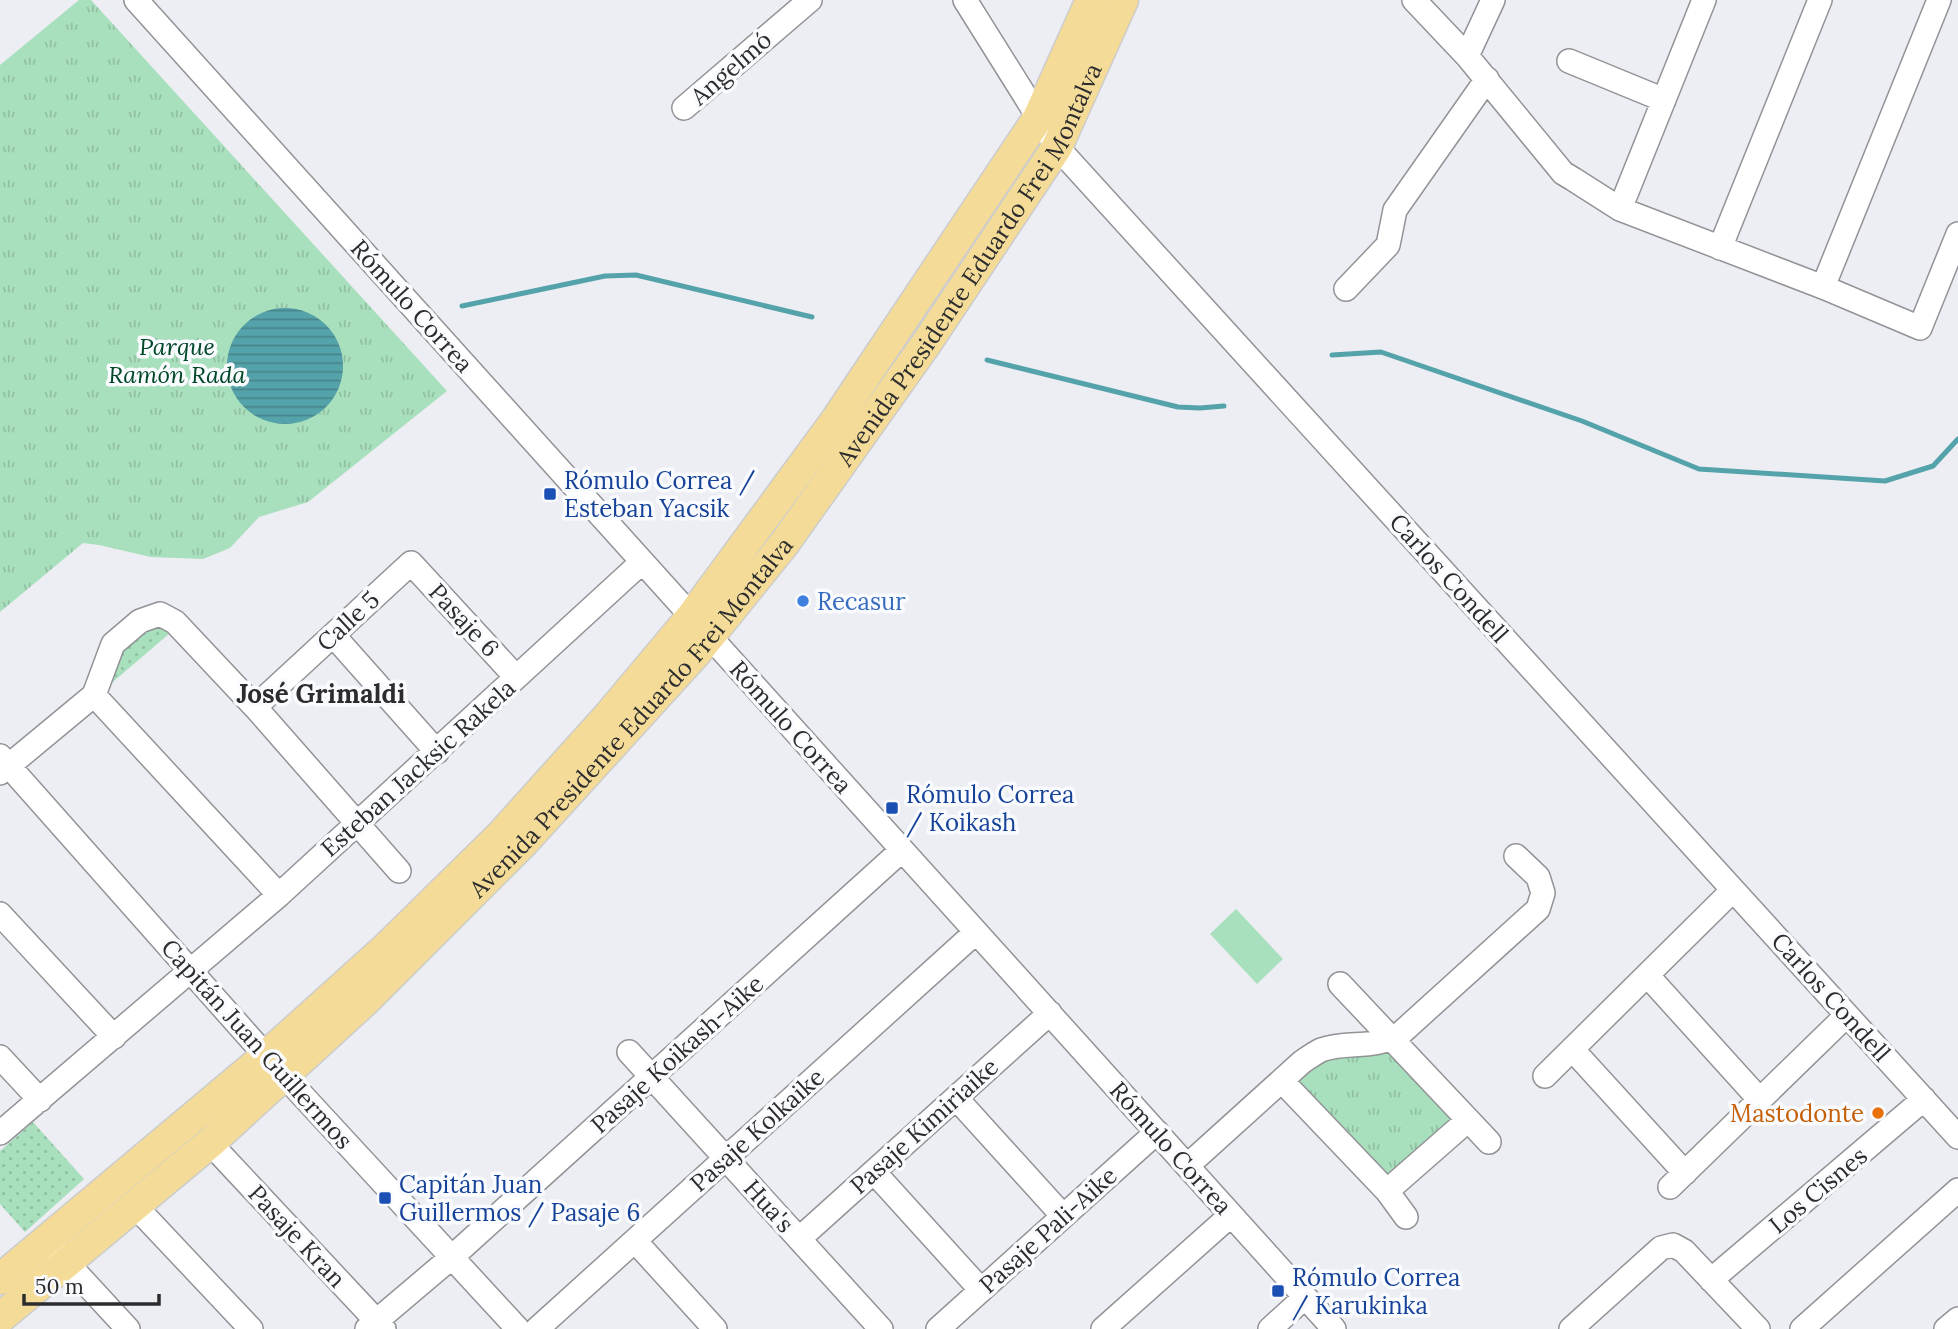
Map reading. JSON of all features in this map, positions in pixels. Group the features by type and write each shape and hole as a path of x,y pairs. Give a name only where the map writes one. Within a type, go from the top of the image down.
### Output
{"main road":[{"name":"Avenida Presidente Eduardo Frei Montalva","path":"701,626 1038,118 1091,0"},
{"name":"Avenida Presidente Eduardo Frei Montalva","path":"0,1318 211,1143 276,1067 386,948 501,835 609,715 792,533 926,344 1057,147 1123,0"},
{"name":"Avenida Presidente Eduardo Frei Montalva","path":"0,1279 46,1240 276,1067"}],"street":[{"name":"Rómulo Correa","path":"136,0 1334,1329"},
{"name":"Angelmó","path":"684,108 810,0"},
{"name":"Carlos Condell","path":"965,0 1057,147 1958,1137"},
{"path":"1414,0 1487,79 1563,173 1620,209 1823,287 1920,328 1958,234"},
{"path":"1467,56 1493,0"},
{"path":"1620,209 1704,0"},
{"path":"1720,248 1820,0"},
{"path":"1823,287 1938,0"},
{"path":"1569,61 1664,100"},
{"path":"1346,289 1388,244 1395,210 1487,79"},
{"name":"Esteban Jacksic Rakela","path":"0,1133 279,895 642,562"},
{"name":"Pasaje 6","path":"411,563 516,677"},
{"name":"Calle 5","path":"255,708 411,563"},
{"path":"3,765 94,695 113,645 140,621 160,614 174,622 255,708 399,871"},
{"path":"333,635 437,752"},
{"path":"94,695 279,895"},
{"name":"Capitán Juan Guillermos","path":"3,765 518,1329"},
{"name":"Pasaje Koikash-Aike","path":"376,1326 902,850"},
{"path":"1187,1166 1302,1062 1321,1051 1340,1046 1381,1043 1401,1033 1538,909 1543,893 1538,877 1516,856"},
{"path":"1545,1076 1733,890"},
{"path":"0,914 114,1037"},
{"name":"Pasaje Kolkaike","path":"537,1329 976,932"},
{"path":"1647,975 1760,1100"},
{"path":"1340,984 1489,1142"},
{"name":"Pasaje Kimiriaike","path":"799,1240 1049,1013"},
{"path":"1572,1049 1678,1180 1847,1015"},
{"name":"Hua's","path":"629,1052 881,1329"},
{"path":"0,1056 40,1100"},
{"path":"1282,1081 1387,1191 1406,1217"},
{"path":"956,1098 1063,1216"},
{"name":"Los Cisnes","path":"1711,1280 1924,1099"},
{"path":"1387,1191 1468,1120"},
{"name":"Pasaje Pali-Aike","path":"939,1329 1157,1132"},
{"name":"Pasaje Kran","path":"211,1143 376,1326"},
{"path":"874,1172 981,1290"},
{"path":"1802,1329 1958,1190"},
{"path":"136,1207 251,1329"},
{"path":"1103,1329 1231,1215"},
{"path":"46,1240 128,1329"},
{"path":"635,1241 715,1329"},
{"path":"1571,1329 1661,1248 1673,1245 1684,1251 1758,1329"},
{"path":"1270,1329 1305,1297"}],"green space":[{"name":"Parque Ramón Rada","path":"79,0 91,0 447,391 308,502 259,517 230,548 203,559 151,557 83,543 0,612 0,65"},
{"path":"154,623 170,633 107,687 119,652"},
{"path":"1236,909 1283,959 1257,984 1210,934"},
{"path":"1389,1051 1453,1117 1448,1126 1385,1178 1294,1081 1334,1057"},
{"path":"33,1122 84,1179 25,1232 0,1204 0,1151"}],"water":[{"path":"285,308 307,312 326,325 339,344 343,366 339,388 326,407 307,420 285,424 263,420 244,407 231,388 227,366 231,344 244,325 263,312"}],"waterway":[{"path":"462,306 605,276 636,275 812,317"},
{"path":"1332,355 1381,352 1582,421 1699,469 1885,481 1933,466 1958,439"},
{"path":"987,360 1178,407 1224,406"}],"place":[{"name":"Rómulo Correa / Esteban Yacsik","path":"550,494"},
{"name":"Recasur","path":"803,601"},
{"name":"Rómulo Correa / Koikash","path":"892,808"},
{"name":"Mastodonte","path":"1878,1113"},
{"name":"Capitán Juan Guillermos / Pasaje 6","path":"385,1198"},
{"name":"Rómulo Correa / Karukinka","path":"1278,1291"}],"district":[{"name":"José Grimaldi","path":"321,693"}]}
